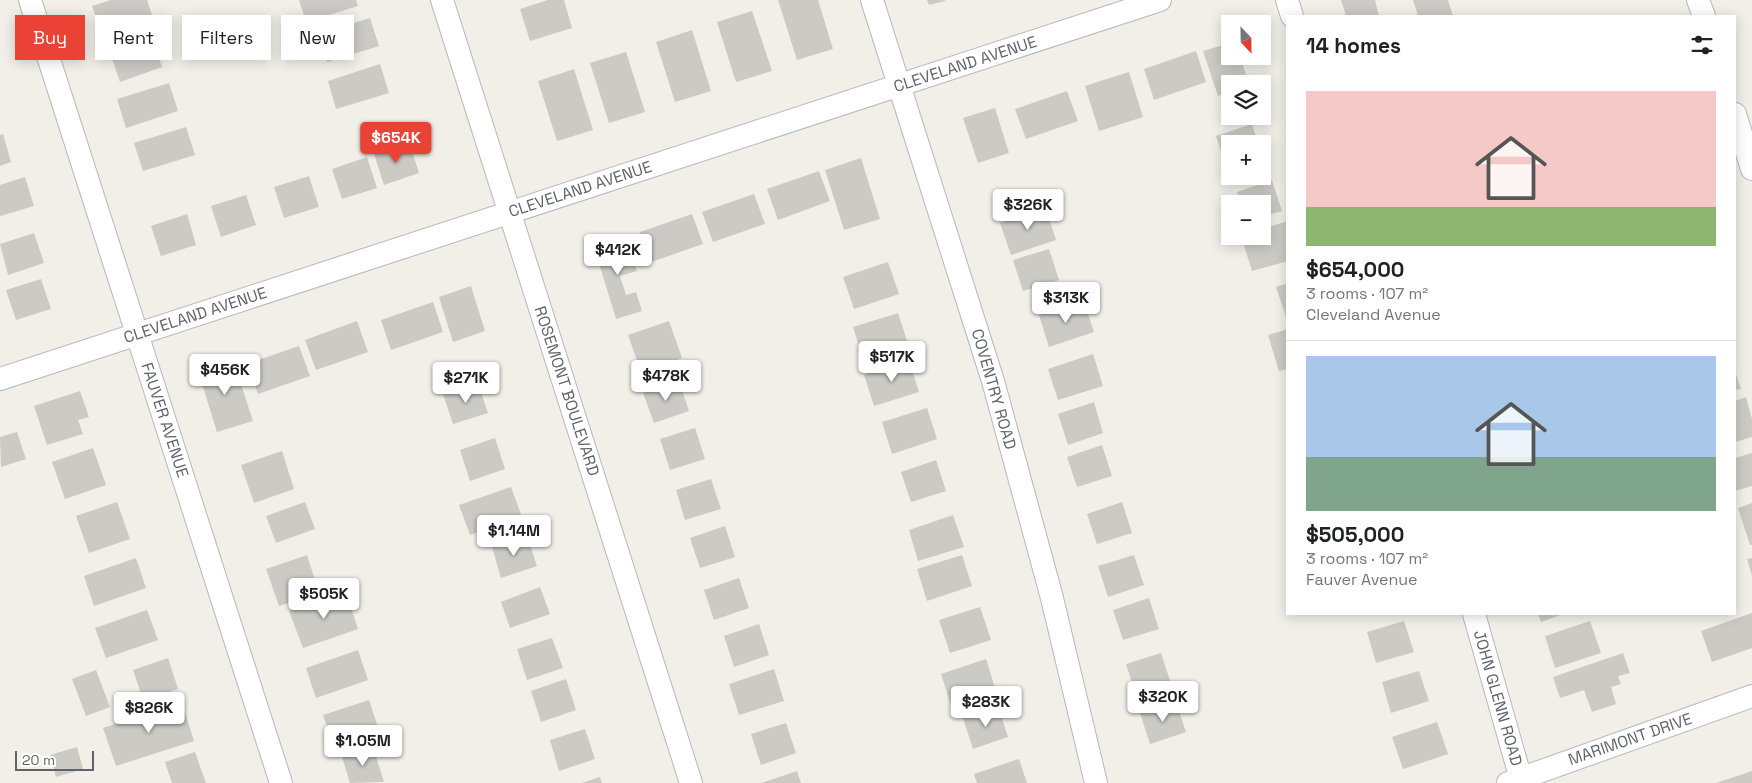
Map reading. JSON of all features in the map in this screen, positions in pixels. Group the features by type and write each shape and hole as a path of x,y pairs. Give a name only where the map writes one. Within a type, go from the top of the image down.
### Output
{"street":[{"name":"FAUVER AVENUE","path":"30,0 281,783"},
{"name":"ROSEMONT BOULEVARD","path":"442,0 691,783"},
{"name":"COVENTRY ROAD","path":"872,0 993,381 1052,598 1096,783"},
{"name":"CLEVELAND AVENUE","path":"0,379 1160,0"},
{"path":"1287,0 1292,15"},
{"path":"1698,0 1704,15"},
{"path":"1736,117 1752,169"},
{"name":"JOHN GLENN ROAD","path":"1474,615 1517,781"},
{"name":"MARIMONT DRIVE","path":"1517,781 1752,696"}],"building":[{"path":"111,0 147,0 152,15 95,15 92,6"},
{"path":"299,0 356,0 358,6 329,15 304,15"},
{"path":"548,0 564,0 572,28 530,41 520,9"},
{"path":"778,0 818,0 833,49 797,60"},
{"path":"927,0 945,0 945,1 929,5"},
{"path":"1341,0 1375,0 1379,15 1346,15"},
{"path":"1413,0 1448,0 1453,15 1418,15"},
{"path":"752,11 772,71 736,82 717,22"},
{"path":"370,18 379,46 354,54 354,23"},
{"path":"692,30 711,91 675,102 656,42"},
{"path":"1221,46 1221,65 1243,65 1246,75 1221,75 1221,95 1218,96 1203,51"},
{"path":"1196,51 1206,82 1154,100 1144,69"},
{"path":"626,52 645,112 609,123 590,63"},
{"path":"112,60 160,60 162,67 120,82"},
{"path":"380,64 389,93 336,109 328,81"},
{"path":"574,69 593,130 557,141 538,81"},
{"path":"1129,72 1143,117 1099,131 1085,86"},
{"path":"169,83 178,111 126,128 117,99"},
{"path":"1067,91 1078,121 1026,139 1015,109"},
{"path":"995,108 1009,153 978,163 963,118"},
{"path":"1249,125 1252,125 1255,135 1221,135 1221,151 1216,136"},
{"path":"186,127 195,155 143,171 134,143"},
{"path":"3,134 11,162 0,166 0,135"},
{"path":"409,142 419,173 384,185 374,154"},
{"path":"367,157 377,188 342,199 332,169"},
{"path":"861,158 880,219 844,230 825,170"},
{"path":"819,171 830,201 778,220 767,189"},
{"path":"309,176 319,207 284,218 274,187"},
{"path":"25,177 34,206 0,216 0,185"},
{"path":"1271,180 1282,211 1271,214 1271,195 1238,195 1237,192 1257,185 1271,185"},
{"path":"754,194 765,224 713,242 702,212"},
{"path":"246,195 256,225 221,237 211,206"},
{"path":"1046,208 1056,240 1011,255 1000,223"},
{"path":"187,214 196,245 161,256 151,226"},
{"path":"692,214 703,244 651,262 640,232"},
{"path":"1286,222 1286,262 1252,271 1244,245 1271,245 1271,226"},
{"path":"34,233 44,263 8,275 0,244"},
{"path":"626,237 637,271 620,276 626,295 636,292 642,311 616,319 594,247"},
{"path":"1049,249 1059,280 1023,291 1013,260"},
{"path":"888,262 899,294 854,309 843,277"},
{"path":"41,279 51,309 16,320 6,290"},
{"path":"1286,284 1286,317 1276,287"},
{"path":"471,286 485,331 453,342 439,297"},
{"path":"1084,301 1094,332 1049,347 1039,315"},
{"path":"433,302 443,332 391,350 381,320"},
{"path":"898,313 908,344 863,359 853,327"},
{"path":"357,321 368,352 316,370 305,340"},
{"path":"669,321 682,358 641,372 628,335"},
{"path":"1286,330 1286,369 1279,371 1268,335"},
{"path":"299,346 310,376 258,394 247,364"},
{"path":"1093,354 1103,386 1058,400 1048,369"},
{"path":"233,360 253,421 217,432 198,371"},
{"path":"909,360 919,392 874,406 864,375"},
{"path":"1736,374 1741,389 1736,390"},
{"path":"679,381 689,411 654,423 643,393"},
{"path":"478,383 488,413 453,424 443,394"},
{"path":"80,391 89,417 78,420 83,434 47,445 34,406"},
{"path":"1746,397 1752,419 1752,437 1736,442 1736,401"},
{"path":"1094,402 1103,433 1068,445 1058,414"},
{"path":"927,408 937,439 892,454 882,422"},
{"path":"695,428 705,459 670,470 660,439"},
{"path":"17,432 26,459 1,467 0,437"},
{"path":"495,438 505,469 470,481 460,450"},
{"path":"1102,445 1112,476 1077,487 1067,457"},
{"path":"93,448 106,485 65,499 52,462"},
{"path":"282,451 294,489 254,503 241,465"},
{"path":"1752,453 1752,486 1736,491 1736,458"},
{"path":"936,460 946,491 911,502 901,472"},
{"path":"711,479 721,509 685,520 676,490"},
{"path":"511,487 522,517 470,535 459,505"},
{"path":"117,502 130,539 89,553 76,516"},
{"path":"305,502 315,529 276,543 266,516"},
{"path":"1122,502 1132,533 1097,544 1087,514"},
{"path":"1752,503 1752,545 1750,545 1738,508"},
{"path":"953,515 964,547 918,561 909,530"},
{"path":"725,526 735,557 700,568 690,538"},
{"path":"527,536 537,566 501,578 492,547"},
{"path":"307,555 319,593 279,606 266,569"},
{"path":"962,555 972,586 927,601 917,569"},
{"path":"1134,555 1144,585 1108,597 1098,566"},
{"path":"136,558 146,588 94,606 84,576"},
{"path":"1752,558 1752,576 1747,559"},
{"path":"739,578 749,608 714,620 704,590"},
{"path":"540,587 550,614 510,628 501,602"},
{"path":"346,592 358,629 303,648 289,611"},
{"path":"1149,598 1159,629 1123,640 1113,610"},
{"path":"980,607 991,640 950,653 939,620"},
{"path":"147,610 158,640 106,658 95,628"},
{"path":"1752,613 1752,648 1712,662 1701,631"},
{"path":"1538,615 1560,615 1541,622"},
{"path":"1404,621 1414,652 1376,663 1367,632"},
{"path":"1590,621 1601,653 1555,668 1545,636"},
{"path":"759,624 769,655 734,667 724,636"},
{"path":"552,638 563,668 527,680 517,649"},
{"path":"358,650 368,680 316,698 306,668"},
{"path":"1161,653 1171,684 1136,695 1126,664"},
{"path":"1623,653 1630,673 1618,676 1621,684 1611,687 1616,704 1592,712 1584,690 1560,698 1553,677"},
{"path":"168,658 178,689 143,700 133,670"},
{"path":"986,659 996,691 951,705 941,674"},
{"path":"774,669 784,701 739,715 729,684"},
{"path":"96,670 110,707 86,716 72,679"},
{"path":"1419,671 1429,701 1391,713 1382,682"},
{"path":"566,679 576,710 541,722 531,691"},
{"path":"369,700 379,730 333,745 323,715"},
{"path":"1176,702 1186,732 1150,744 1140,713"},
{"path":"182,703 194,741 116,766 103,728"},
{"path":"998,706 1008,737 973,749 963,718"},
{"path":"1437,722 1448,754 1403,769 1392,737"},
{"path":"786,723 796,753 761,765 751,734"},
{"path":"585,729 595,759 559,771 550,740"},
{"path":"77,747 83,769 56,777 50,755"},
{"path":"373,747 384,782 350,783 342,757"},
{"path":"195,752 206,783 172,783 165,762"},
{"path":"1019,759 1027,783 977,783 974,774"},
{"path":"797,771 801,783 761,783"},
{"path":"1752,771 1752,783 1716,783"},
{"path":"600,777 602,783 582,783"}]}
